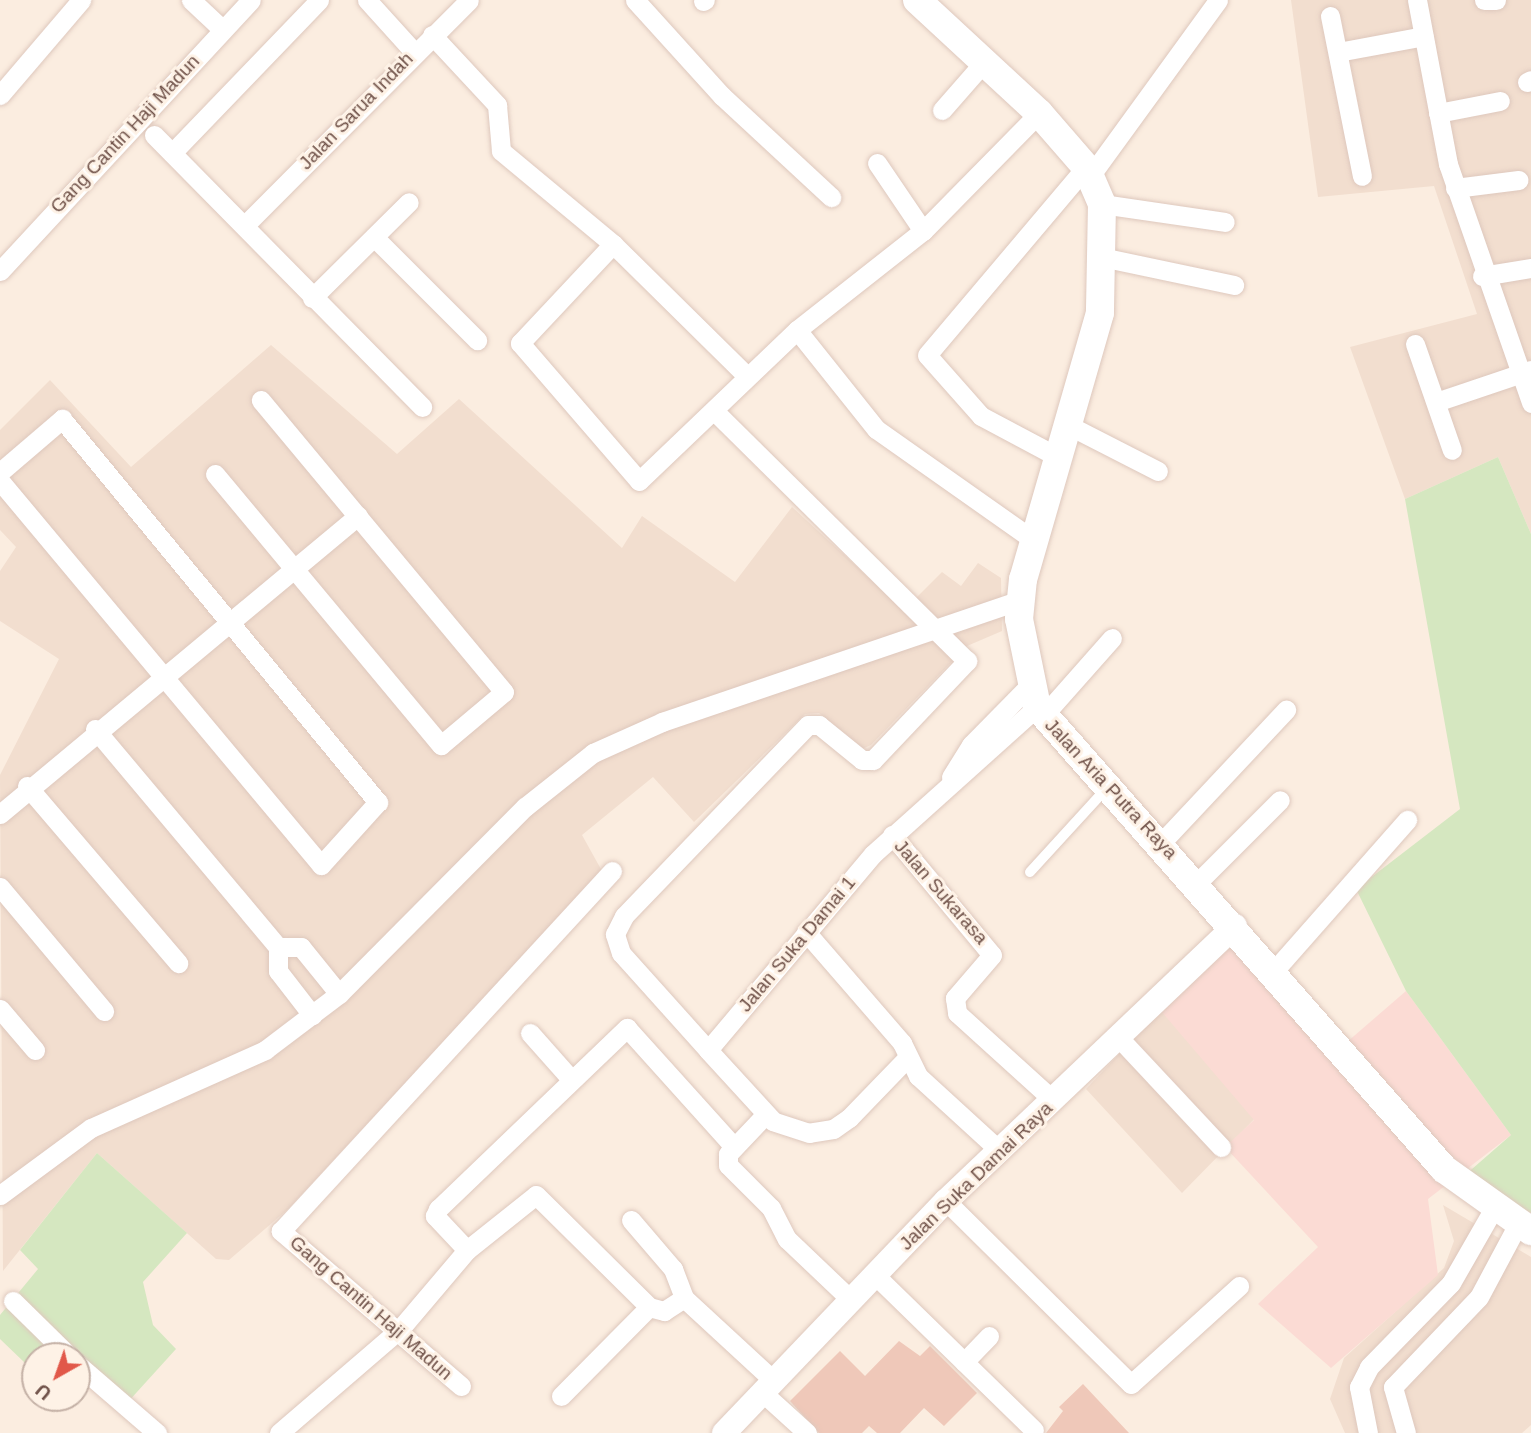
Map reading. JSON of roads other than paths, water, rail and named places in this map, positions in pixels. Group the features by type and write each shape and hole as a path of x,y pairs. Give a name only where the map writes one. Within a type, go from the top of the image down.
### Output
{"main road":[{"path":"917,0 1039,113 1089,171 1102,204 1106,258 1100,313 1058,457 1021,600 1036,704"},
{"name":"Jalan Aria Putra Raya","path":"1036,704 1106,789 1161,844 1235,926 1444,1170 1494,1208 1525,1227"}],"street":[{"path":"0,95 82,0"},
{"path":"191,0 222,29"},
{"name":"Gang Cantin Haji Madun","path":"0,271 251,0"},
{"path":"172,153 319,0"},
{"path":"367,0 414,52"},
{"name":"Jalan Sarua Indah","path":"246,225 414,52 469,0"},
{"path":"635,0 722,96 831,197"},
{"path":"1058,457 981,416 927,355 1089,171 1218,0"},
{"path":"1417,0 1455,188 1482,276 1525,372 1531,403"},
{"path":"1485,0 1496,0"},
{"path":"1330,16 1362,176"},
{"path":"432,35 497,106 501,151 613,244 747,376"},
{"path":"1338,52 1424,37"},
{"path":"942,110 984,62"},
{"path":"1438,113 1500,101"},
{"path":"613,244 521,340 522,348 639,481 797,330 923,231 1039,113"},
{"path":"154,135 246,225 312,298 422,407"},
{"path":"877,163 923,231"},
{"path":"1455,188 1518,180"},
{"path":"312,298 409,202"},
{"path":"1102,204 1225,222"},
{"path":"374,237 477,340"},
{"path":"1106,258 1234,285"},
{"path":"1482,276 1531,268"},
{"path":"797,330 876,429 1035,541"},
{"path":"1415,344 1452,450"},
{"path":"1436,402 1525,372"},
{"path":"215,474 441,745 505,692 261,400"},
{"path":"714,411 967,661 873,760 862,761 819,725 808,726 624,916 615,934 621,953 765,1115 791,1130 834,1129 908,1057"},
{"path":"0,472 62,419 379,802 321,865 0,481"},
{"path":"1069,425 1158,471"},
{"path":"0,814 27,786 95,729 358,516"},
{"path":"0,1195 91,1128 265,1050 339,994 525,807 593,753 662,722 935,632 1021,600"},
{"name":"Jalan Suka Damai 1","path":"708,1049 892,835 949,780 971,745 1036,704 1112,639"},
{"path":"1161,844 1286,710"},
{"path":"95,729 278,947 278,971 312,1014"},
{"path":"27,786 178,963"},
{"path":"1197,883 1280,800"},
{"path":"1273,972 1407,820"},
{"name":"Jalan Sukarasa","path":"892,835 992,955 955,998 957,1013 1053,1100"},
{"name":"Gang Cantin Haji Madun","path":"460,1386 400,1329 281,1231 612,871"},
{"path":"0,887 104,1011"},
{"name":"Jalan Suka Damai Raya","path":"724,1433 944,1204 1120,1039 1235,926"},
{"path":"806,932 878,1013 918,1076 999,1150"},
{"path":"278,947 301,947 339,994"},
{"path":"0,1009 35,1049"},
{"path":"467,1250 435,1216 438,1209 570,1078 628,1028 734,1147"},
{"path":"530,1033 570,1078"},
{"path":"1120,1039 1222,1147"},
{"path":"765,1115 726,1158 733,1173 771,1208 786,1239 851,1300"},
{"path":"279,1433 400,1329 467,1250 536,1195 649,1307 664,1311 684,1298"},
{"path":"944,1204 1131,1384 1239,1286"},
{"path":"944,1204 1113,1382"},
{"path":"1368,1433 1359,1387 1369,1367 1451,1283 1494,1208"},
{"path":"631,1220 673,1269 684,1298 768,1386 807,1433"},
{"path":"1406,1433 1393,1387 1479,1297 1525,1227"},
{"path":"875,1275 1034,1430"},
{"path":"13,1301 55,1342"},
{"path":"561,1396 649,1307"},
{"path":"1412,1322 1437,1341"},
{"path":"964,1362 989,1336"},
{"path":"91,1376 157,1433"}],"lane":[{"path":"1030,872 1106,789"}]}
